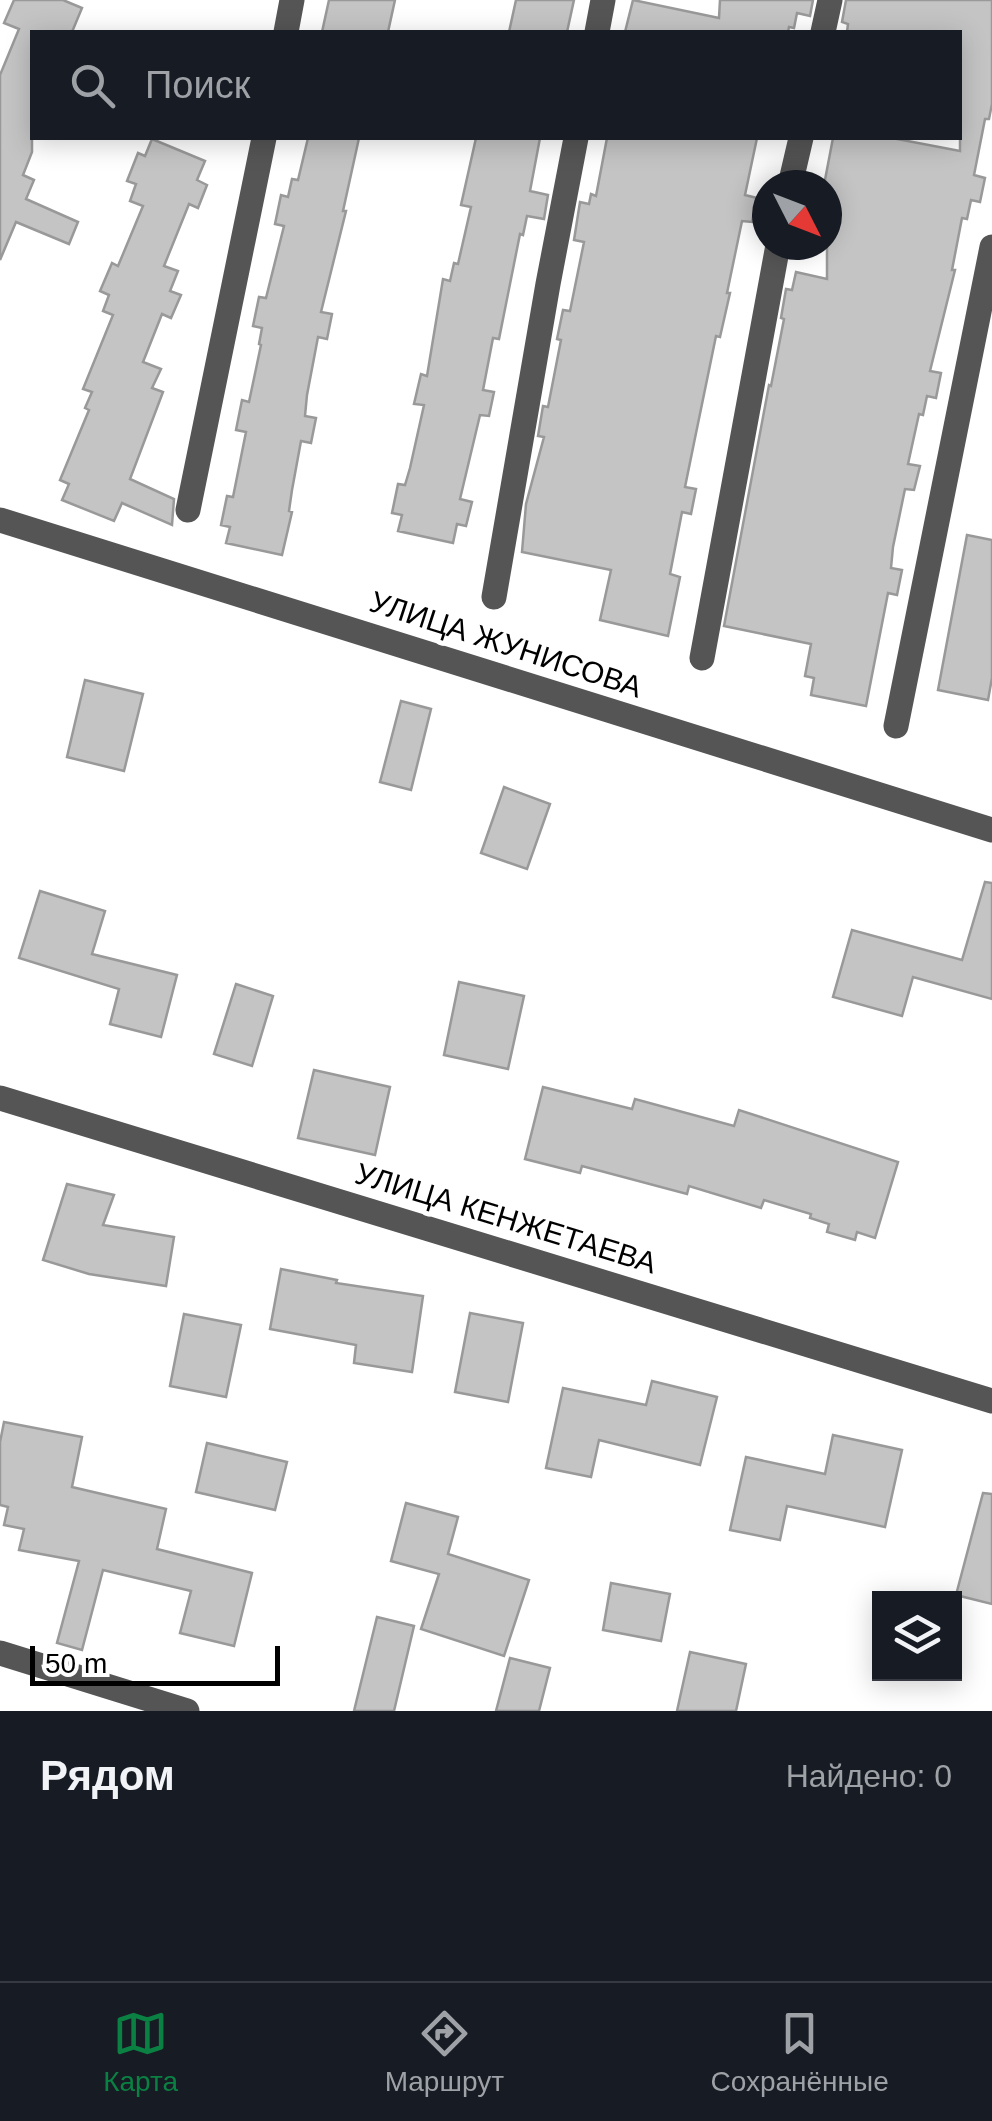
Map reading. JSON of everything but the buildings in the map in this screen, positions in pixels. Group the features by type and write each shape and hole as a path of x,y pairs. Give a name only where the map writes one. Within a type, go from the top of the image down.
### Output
{"street":[{"path":"286,30 292,0"},
{"path":"597,30 604,0"},
{"path":"823,30 830,0"},
{"path":"188,510 264,140"},
{"path":"494,597 576,140"},
{"path":"794,170 801,140"},
{"path":"896,726 992,247"},
{"path":"702,658 775,260"},
{"name":"УЛИЦА ЖУНИСОВА","path":"0,520 992,830"},
{"name":"УЛИЦА КЕНЖЕТАЕВА","path":"0,1098 992,1401"},
{"path":"0,1653 186,1711"}]}
